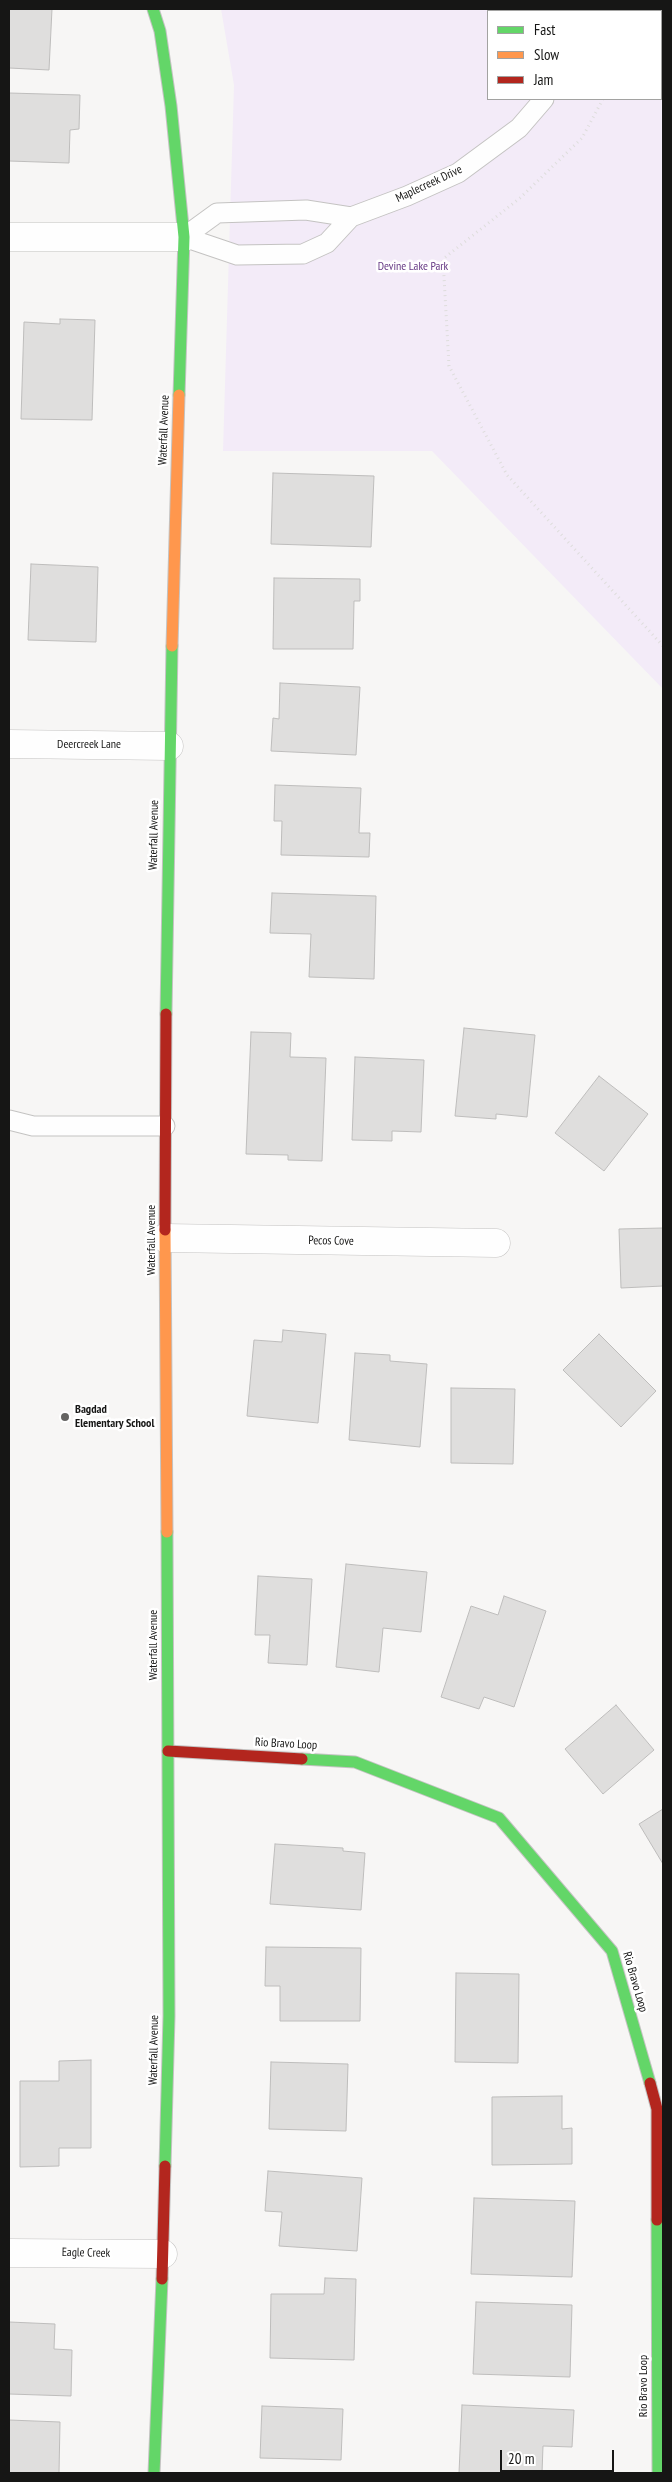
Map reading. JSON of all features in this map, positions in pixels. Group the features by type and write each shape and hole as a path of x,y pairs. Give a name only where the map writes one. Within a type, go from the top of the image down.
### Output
{"street":[{"name":"Waterfall Avenue","path":"153,9 160,31 171,106 184,237 169,746 165,1126 168,2016 163,2254 154,2473"},
{"name":"Maplecreek Drive","path":"9,237 184,237"},
{"name":"Deercreek Lane","path":"9,744 169,746"},
{"name":"Pecos Cove","path":"165,1238 496,1243"},
{"name":"Rio Bravo Loop","path":"168,1751 355,1762 499,1818 612,1951 657,2109 658,2473"},
{"name":"Eagle Creek","path":"9,2253 163,2254"}],"lane":[{"name":"Maplecreek Drive","path":"184,237 237,255 303,254 327,243 351,217 407,196 458,173 519,128 543,100"},
{"name":"Maplecreek Drive","path":"184,237 217,213 306,210 351,217"},
{"path":"9,1120 33,1126 165,1126"}],"path":[{"path":"602,100 582,138 520,198 443,260 449,366 507,475 663,646"}],"green space":[{"name":"Devine Lake Park","path":"221,9 663,9 663,689 432,451 223,451 234,85"}],"building":[{"path":"9,9 52,9 49,70 9,68"},
{"path":"9,93 80,95 79,129 70,130 69,163 9,161"},
{"path":"60,319 95,320 92,420 21,419 24,322 60,324"},
{"path":"273,473 374,476 371,547 271,544"},
{"path":"31,564 98,567 96,642 28,640"},
{"path":"274,578 360,579 360,601 354,601 353,649 273,649"},
{"path":"280,683 360,687 356,755 271,751 273,718 279,719"},
{"path":"275,785 361,788 359,833 370,833 369,857 281,855 282,821 274,821"},
{"path":"272,893 376,896 374,979 309,977 311,934 270,933"},
{"path":"464,1028 535,1035 527,1117 496,1114 496,1119 455,1116"},
{"path":"251,1032 291,1033 290,1057 326,1058 322,1161 288,1160 288,1155 246,1154"},
{"path":"355,1057 424,1060 421,1132 392,1131 392,1141 352,1140"},
{"path":"599,1076 648,1114 604,1171 555,1133"},
{"path":"663,1228 663,1286 621,1288 619,1229"},
{"path":"283,1330 326,1334 318,1423 247,1416 254,1340 282,1342"},
{"path":"599,1334 656,1391 621,1427 563,1370"},
{"path":"355,1353 390,1355 390,1361 427,1364 420,1447 349,1440"},
{"path":"451,1388 515,1389 513,1464 451,1463"},
{"path":"346,1564 427,1572 421,1632 383,1628 379,1672 336,1667"},
{"path":"258,1576 312,1579 307,1665 268,1663 270,1635 255,1635"},
{"path":"504,1596 546,1611 514,1707 484,1697 479,1709 441,1697 471,1606 498,1615"},
{"path":"616,1705 654,1750 603,1794 565,1749"},
{"path":"663,1809 663,1864 639,1824"},
{"path":"275,1844 343,1848 343,1851 365,1853 361,1910 270,1904"},
{"path":"266,1947 361,1948 360,2021 280,2021 280,1986 265,1986"},
{"path":"456,1973 519,1974 518,2063 455,2062"},
{"path":"91,2060 91,2148 59,2148 59,2166 20,2167 20,2081 59,2081 59,2061"},
{"path":"271,2062 348,2064 346,2131 269,2129"},
{"path":"562,2096 562,2129 572,2128 572,2164 492,2165 492,2097"},
{"path":"268,2171 362,2178 357,2251 279,2246 282,2212 265,2211"},
{"path":"474,2198 575,2201 572,2277 471,2274"},
{"path":"325,2278 356,2279 354,2360 270,2358 271,2294 324,2294"},
{"path":"476,2302 572,2305 570,2377 473,2374"},
{"path":"9,2322 55,2324 54,2349 72,2350 71,2396 9,2394"},
{"path":"462,2405 574,2410 572,2447 543,2446 542,2473 459,2473"},
{"path":"262,2406 343,2409 341,2460 260,2458"},
{"path":"9,2420 60,2422 59,2473 9,2473"}],"traffic: fast":[{"path":"153,9 160,31 171,106 184,237 179,395"},
{"path":"166,1014 172,646"},
{"path":"165,2166 169,2016 167,1532"},
{"path":"302,1759 355,1762 499,1818 612,1951 650,2083"},
{"path":"657,2220 658,2473"},
{"path":"154,2473 162,2279"}],"traffic: slow":[{"path":"172,646 179,395"},
{"path":"165,1230 167,1532"}],"traffic: jam":[{"path":"165,1230 166,1014"},
{"path":"168,1751 302,1759"},
{"path":"650,2083 657,2109 657,2220"},
{"path":"162,2279 165,2166"}],"place":[{"name":"Bagdad Elementary School","path":"65,1417"}]}
